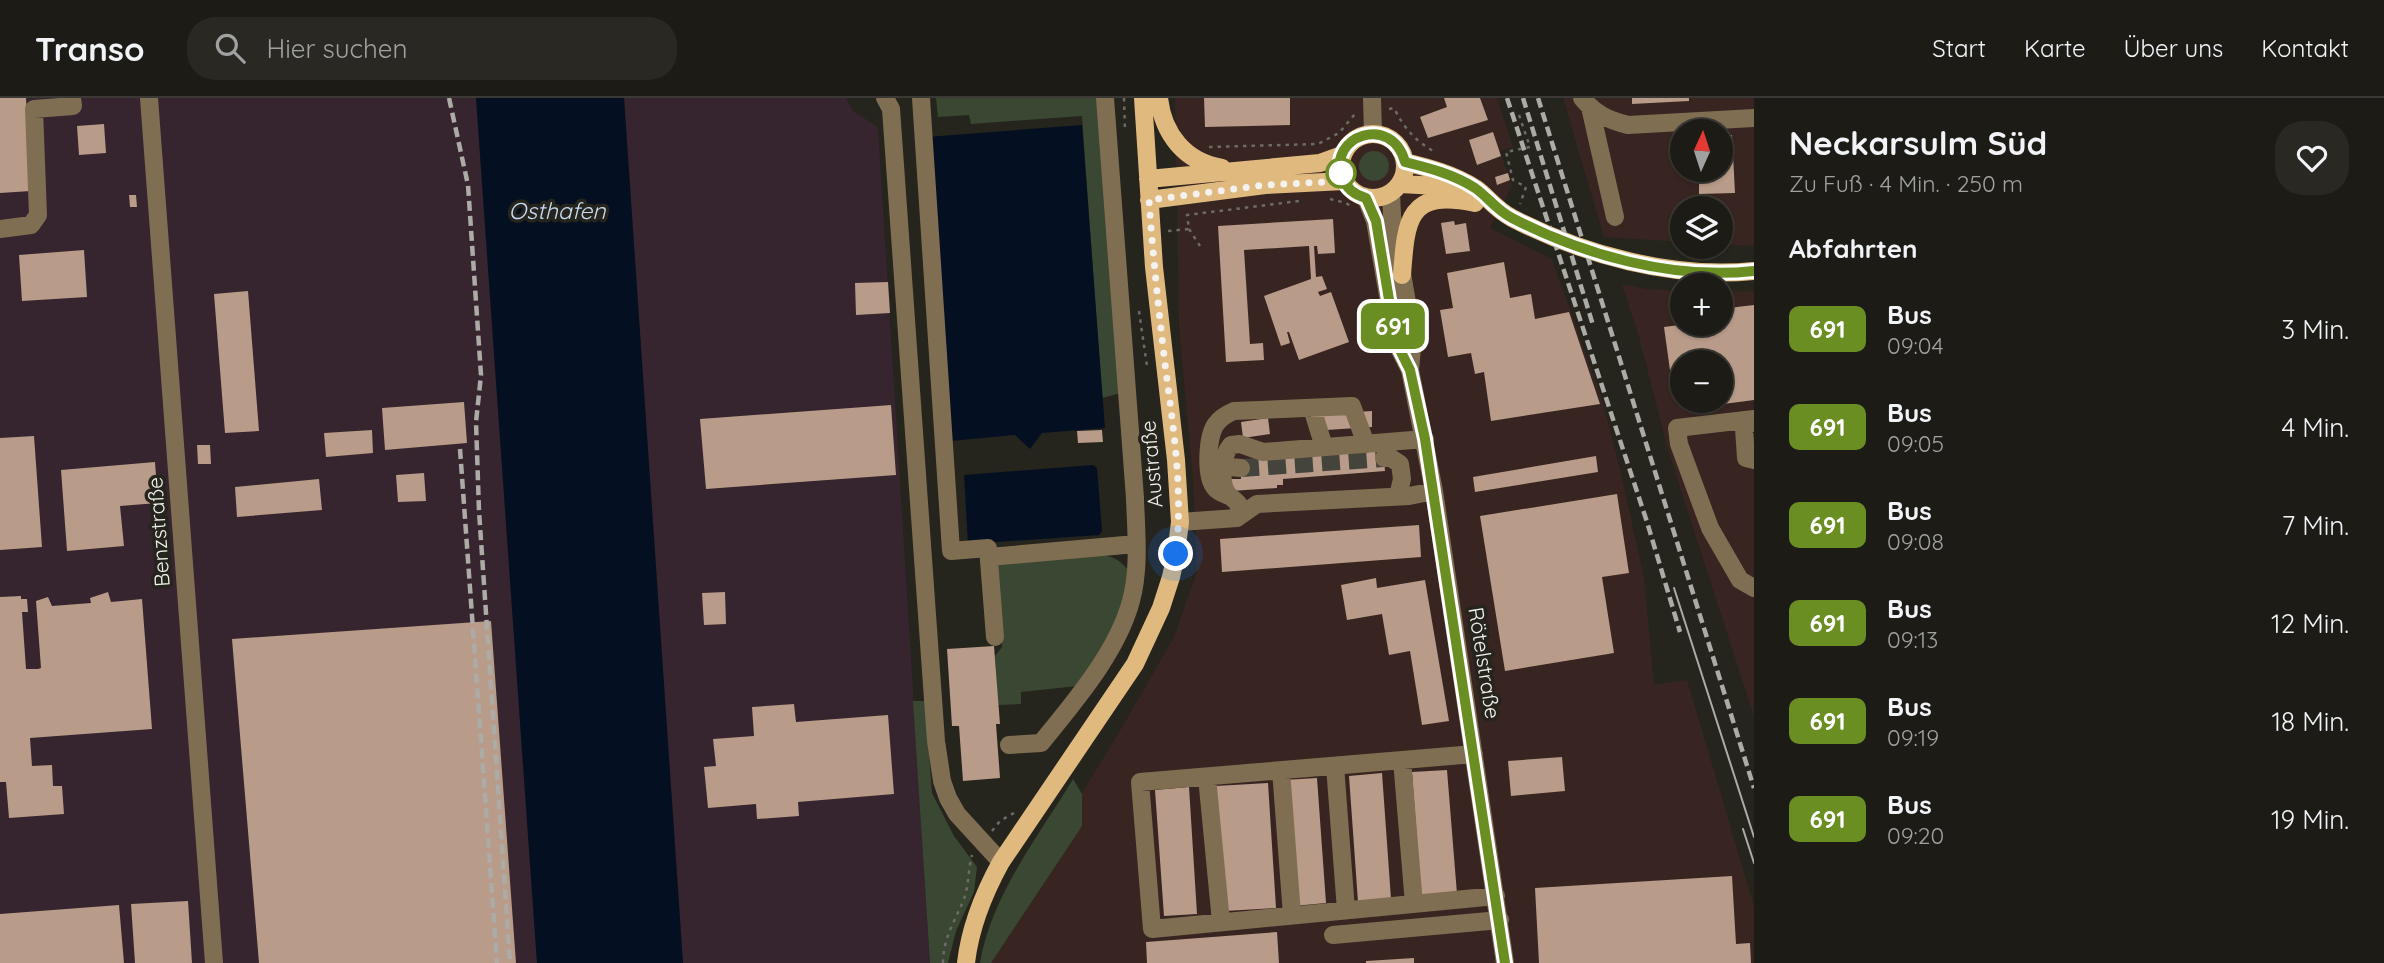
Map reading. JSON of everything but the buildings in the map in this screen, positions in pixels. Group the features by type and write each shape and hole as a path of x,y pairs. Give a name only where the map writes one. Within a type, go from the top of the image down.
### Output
{"main road":[{"name":"Austraße","path":"966,963 986,888 1135,664 1161,608 1171,577 1180,522 1177,460 1154,267 1143,98"},
{"path":"1159,98 1161,113 1173,142 1191,157 1232,171"},
{"path":"1395,189 1404,177 1405,162 1398,145 1382,135 1373,134 1365,134 1351,142 1342,155 1340,164 1344,181 1353,192 1374,199 1395,189 1438,186 1475,203"},
{"path":"1148,179 1320,163 1342,155"},
{"path":"1405,162 1432,168 1459,179 1477,190 1494,207"},
{"path":"1149,200 1265,185 1344,181"},
{"path":"1402,275 1408,220 1415,211 1432,201 1447,199 1494,207 1547,235 1642,264 1680,271 1754,271"}],"street":[{"path":"0,229 31,225 38,215 34,109 73,106 72,98"},
{"name":"Benzstraße","path":"149,98 214,963"},
{"path":"885,98 891,109 936,741 942,781 957,814 1001,862"},
{"path":"921,98 951,551 988,548 995,637"},
{"path":"1009,745 1041,743 1078,697 1115,641 1132,600 1136,544 1135,498 1105,98"},
{"path":"1372,98 1373,134"},
{"path":"1586,103 1607,120 1628,125 1754,118"},
{"path":"1586,103 1615,217"},
{"name":"Rötelstraße","path":"1395,189 1402,275 1413,337 1410,370"},
{"name":"Rötelstraße","path":"1366,198 1376,221 1396,342 1410,370 1425,439 1505,963"},
{"path":"1237,518 1240,506 1237,501 1215,489 1209,475 1210,436 1216,424 1234,411 1352,406 1345,445"},
{"path":"1326,407 1345,445"},
{"path":"1754,420 1744,428 1746,458 1754,460"},
{"path":"1754,420 1677,428 1679,444 1710,528 1740,580 1754,587"},
{"path":"1229,496 1224,484 1232,465 1226,451 1234,444 1263,452 1425,439"},
{"path":"1384,458 1391,458 1400,464 1402,480 1398,496"},
{"path":"1180,522 1237,518 1251,506 1260,504 1398,496 1434,491"},
{"path":"989,557 1136,544"},
{"path":"1475,754 1140,782 1152,929 1496,896"},
{"path":"1402,760 1414,904"},
{"path":"1335,766 1346,910"},
{"path":"1281,770 1292,915"},
{"path":"1207,777 1221,922"},
{"path":"1333,935 1500,920"}],"path":[{"path":"1519,115 1530,146 1506,152 1513,180 1526,187 1519,205"},
{"path":"1189,229 1200,246"},
{"path":"943,963 948,932 968,883 971,856 982,842"}],"shaded area":[{"path":"0,98 476,98 537,963 0,963"},
{"path":"624,98 846,98 853,111 878,127 930,963 683,963"},
{"path":"1175,98 1497,98 1513,147 1500,151 1512,186 1490,228 1552,259 1601,396 1621,473 1644,577 1654,685 1687,680 1754,906 1754,963 989,963 997,932 1174,637 1197,571 1193,481 1179,325"},
{"path":"1563,98 1754,98 1754,246 1733,245 1733,196 1670,196 1670,241 1604,237"},
{"path":"1622,284 1670,290 1670,336 1733,336 1733,292 1754,291 1754,717 1667,447 1639,337"}],"green space":[{"path":"936,98 1101,98 1121,393 1102,398 1082,116 971,124 969,115 938,117"},
{"path":"1374,151 1385,155 1389,166 1385,177 1374,181 1363,177 1359,166 1363,155"},
{"path":"1103,555 1118,560 1130,572 1121,618 1078,686 1021,692 1021,704 998,705 995,656 1002,647 994,562"},
{"path":"913,701 925,701 932,793 954,836 977,867 974,892 956,931 948,963 930,963"},
{"path":"1073,779 1082,794 1082,826 991,963 980,963 994,914 1005,891"}],"water":[{"name":"Osthafen","path":"476,98 624,98 683,963 537,963"},
{"path":"1082,125 1105,428 1042,433 1030,449 1015,435 950,441 927,137"},
{"path":"1093,465 1097,468 1102,531 1099,535 968,544 964,475"}],"tunnel":[{"path":"1241,468 1384,458"}],"tram line":[{"path":"1674,588 1754,837"},
{"path":"1743,829 1754,863"}],"railway":[{"path":"449,98 468,185 481,375 476,422 479,511 510,963"},
{"path":"1507,98 1647,522 1680,632"},
{"path":"1523,98 1593,325"},
{"path":"1538,98 1754,788"},
{"path":"460,449 497,963"}],"bus line":[{"name":"691","path":"1505,963 1425,439 1410,370 1396,342 1376,221 1366,198 1353,192 1344,181 1340,164 1342,155 1358,137 1365,134 1382,135 1398,145 1405,162 1432,168 1459,179 1477,190 1494,207 1547,235 1642,264 1680,271 1754,271"}],"route":[{"path":"1176,554 1180,522 1177,460 1154,267 1149,200 1265,185 1344,181 1341,173"}]}
